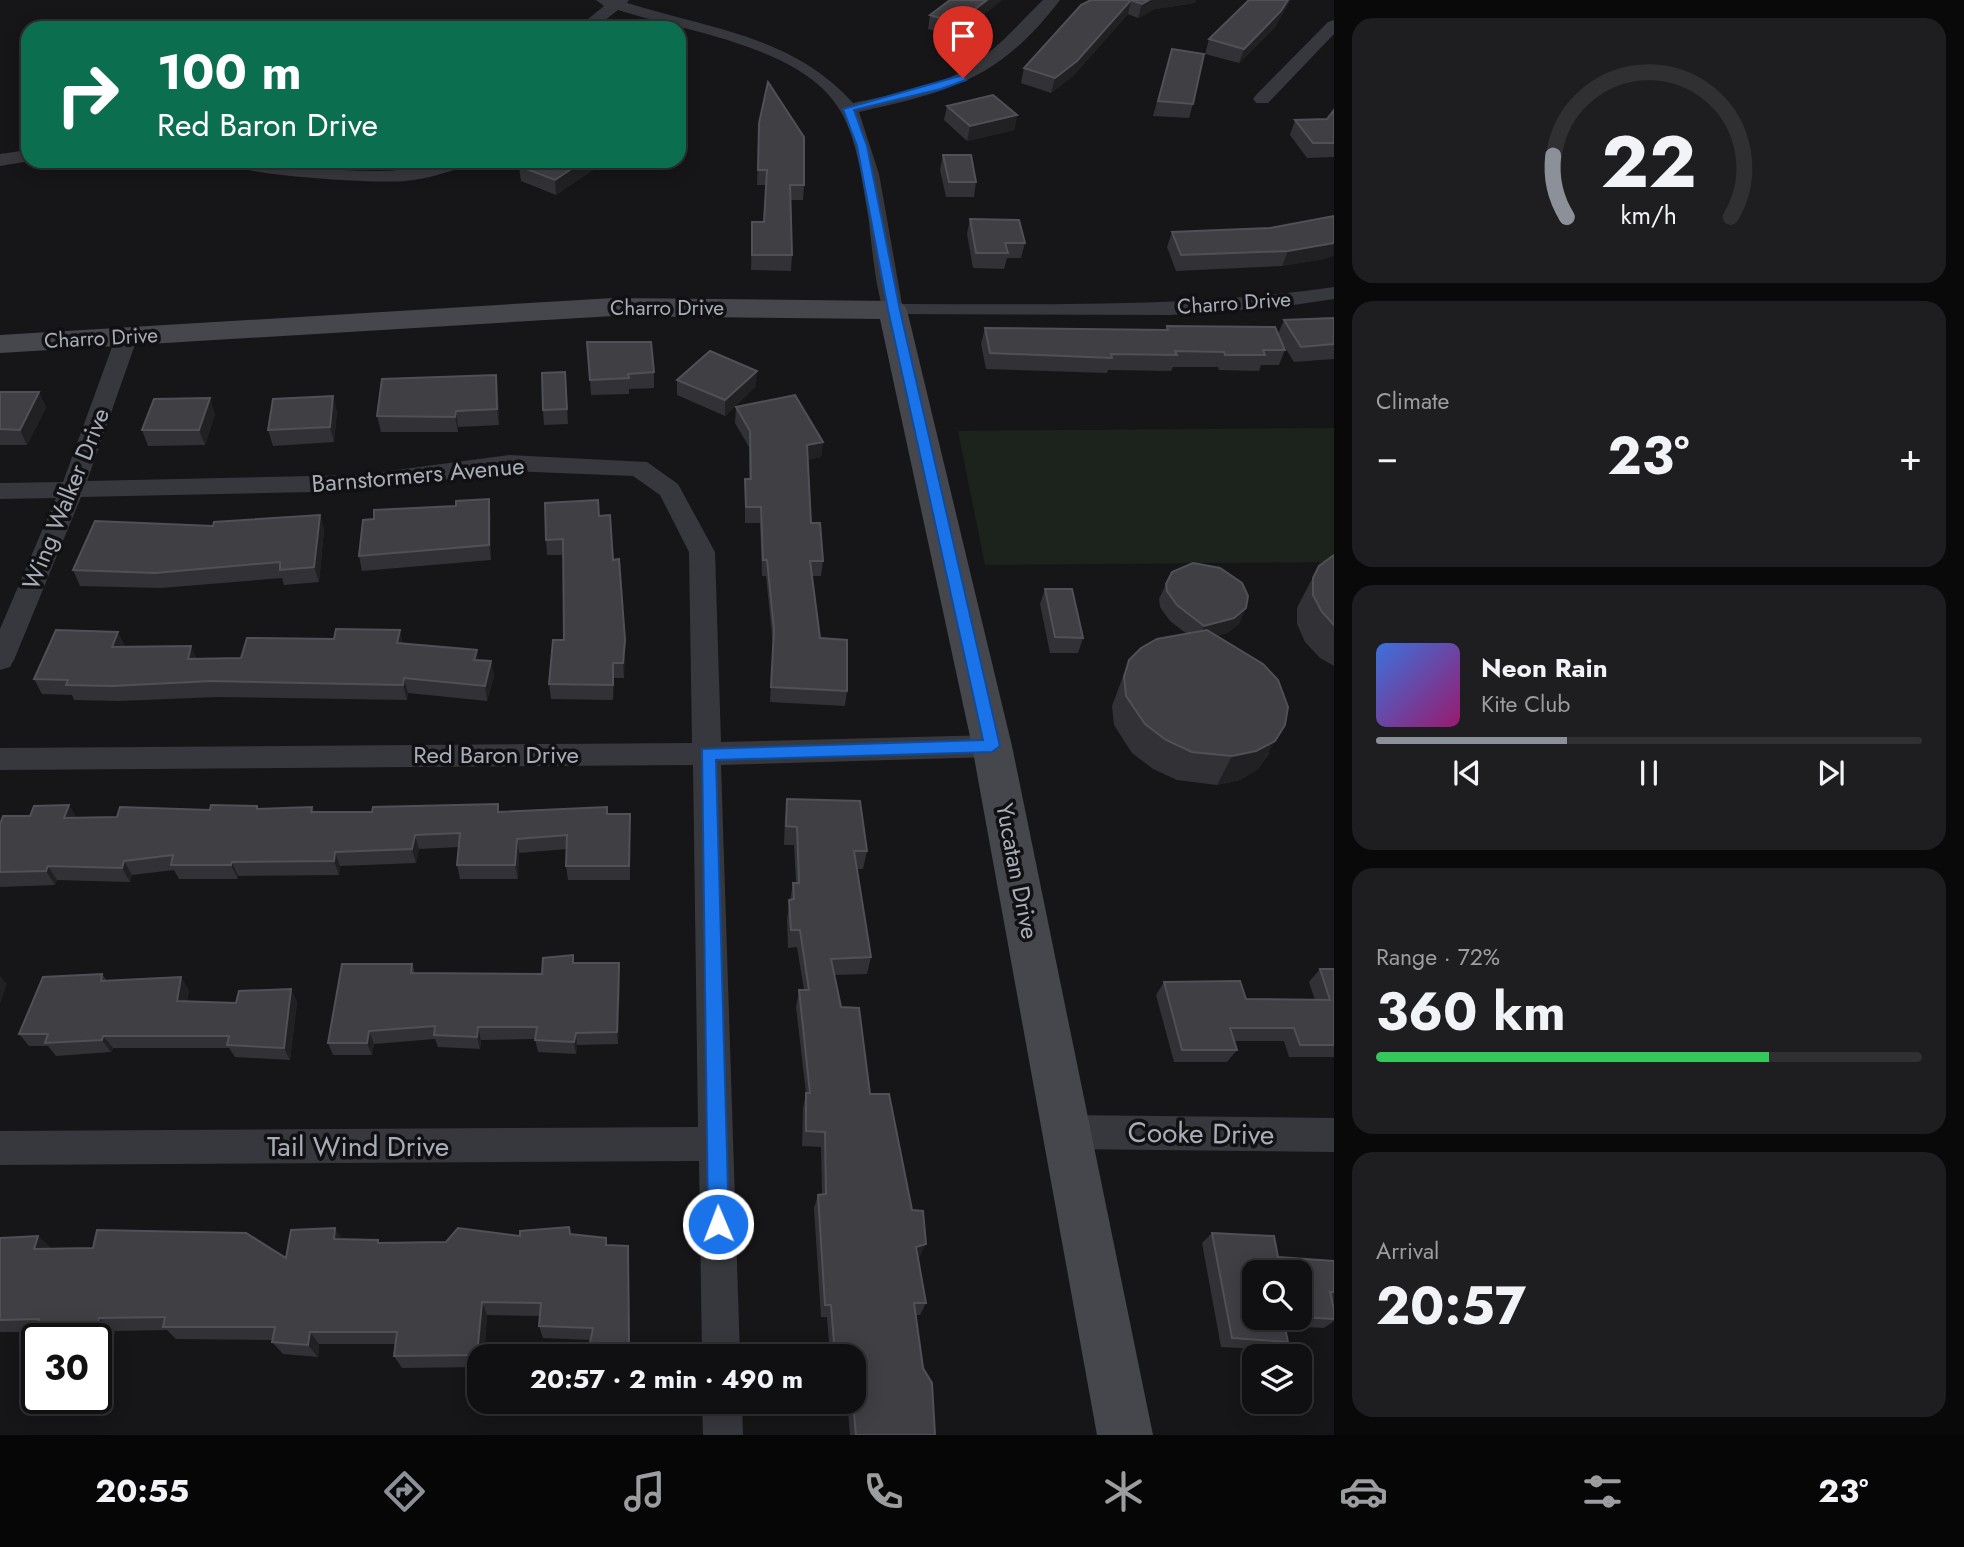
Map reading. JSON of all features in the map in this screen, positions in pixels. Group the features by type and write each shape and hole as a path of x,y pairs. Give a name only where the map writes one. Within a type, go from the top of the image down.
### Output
{"street":[{"path":"848,109 963,78 981,67 1052,0"},
{"path":"593,21 613,2 698,24 745,40 784,58 819,81 848,109 862,146 894,310"},
{"path":"1262,99 1334,25"},
{"path":"0,160 21,157"},
{"path":"291,168 366,177 446,168"},
{"name":"Charro Drive","path":"0,344 612,307 894,310 1206,307 1272,304 1334,293"},
{"name":"Yucatan Drive","path":"894,310 992,746 1125,1435"},
{"name":"Wing Walker Drive","path":"0,660 71,492 127,336"},
{"name":"Barnstormers Avenue","path":"0,491 71,492 359,483 509,463 639,468 669,490 702,552 721,1344"},
{"name":"Red Baron Drive","path":"0,759 707,754 992,746"},
{"name":"Cooke Drive","path":"1068,1132 1334,1135"},
{"name":"Tail Wind Drive","path":"0,1148 717,1144"},
{"path":"722,1414 723,1435"}],"shaded area":[{"path":"1334,428 1334,562 985,565 958,431"}],"building":[{"path":"950,0 987,0 957,23 930,15"},
{"path":"1091,0 1131,0 1077,61 1055,78 1024,68 1081,5"},
{"path":"1131,0 1149,0 1142,4"},
{"path":"1249,0 1288,0 1281,11 1244,49 1209,39"},
{"path":"1172,49 1204,54 1193,104 1158,101"},
{"path":"768,82 804,137 804,185 790,185 792,255 752,255 752,222 764,222 767,170 758,170 759,123"},
{"path":"993,95 1017,115 970,126 947,106"},
{"path":"1334,110 1334,143 1313,143 1295,120 1327,119"},
{"path":"943,155 971,155 976,182 949,182"},
{"path":"524,168 573,168 555,180"},
{"path":"1334,216 1334,243 1288,251 1181,255 1172,232 1270,228"},
{"path":"970,219 1019,220 1025,243 1005,243 1008,253 976,253"},
{"path":"1334,318 1334,344 1301,347 1284,320"},
{"path":"1167,326 1275,327 1285,350 1263,350 1265,355 1175,351 1177,355 1111,354 1112,358 990,353 985,328 1168,330"},
{"path":"587,342 651,342 654,372 628,374 629,378 590,380"},
{"path":"710,351 757,371 725,400 677,380"},
{"path":"565,372 567,409 543,410 542,373"},
{"path":"496,375 497,409 456,411 455,417 377,416 382,379"},
{"path":"0,392 39,392 20,430 0,429"},
{"path":"795,395 823,442 807,445 811,523 820,523 823,561 810,561 820,638 847,640 847,691 771,687 774,629 767,560 763,560 761,507 746,507 745,479 751,479 750,431 736,407"},
{"path":"333,396 330,427 268,430 273,399"},
{"path":"210,398 199,430 142,430 154,399"},
{"path":"489,499 489,545 359,556 363,520 374,519 374,510 456,506 456,501"},
{"path":"598,500 599,516 610,515 613,560 619,559 625,640 623,663 613,663 613,685 549,684 553,640 564,640 563,539 546,540 545,503"},
{"path":"320,515 314,567 280,570 280,562 155,573 73,570 95,521 213,526 214,522"},
{"path":"1334,555 1334,625 1322,612 1313,595 1313,578 1319,566"},
{"path":"1193,563 1220,568 1242,583 1248,596 1246,608 1234,618 1204,626 1177,605 1167,591 1166,584 1172,572"},
{"path":"1045,589 1072,589 1083,638 1055,637"},
{"path":"336,629 400,630 397,643 477,650 474,660 491,661 485,686 404,678 403,685 211,681 112,686 66,685 68,680 34,679 56,630 118,632 112,647 191,646 188,659 241,658 247,638 334,639"},
{"path":"1207,630 1263,664 1278,680 1288,707 1285,725 1275,741 1256,751 1232,756 1192,752 1166,740 1145,724 1126,696 1124,677 1129,660 1141,648 1157,639"},
{"path":"787,799 860,801 867,851 854,851 871,957 831,959 841,1007 859,1008 870,1094 889,1094 912,1210 923,1211 926,1244 916,1247 926,1303 914,1303 923,1368 932,1383 935,1435 856,1435 854,1414 866,1414 866,1344 834,1344 831,1305 825,1305 818,1195 826,1194 825,1132 806,1131 806,1093 810,1093 799,990 809,990 800,930 791,930 789,900 794,899 793,883 799,883 797,827 786,826"},
{"path":"498,804 498,812 607,807 607,814 630,814 629,866 566,866 567,835 517,839 515,865 457,865 460,833 415,835 412,849 335,852 334,861 171,865 173,855 124,861 122,868 48,866 46,871 0,872 0,824 3,816 30,816 34,806 69,805 64,818 117,817 120,807 210,810 211,805 257,806 257,809 312,807 311,812 372,812 373,807"},
{"path":"573,955 573,963 619,963 617,1032 576,1033 574,1042 535,1040 537,1027 478,1027 477,1037 434,1035 435,1026 369,1031 367,1043 328,1043 342,964 412,964 411,973 542,974 543,958"},
{"path":"1320,969 1334,969 1334,1045 1300,1045 1294,1028 1230,1028 1237,1050 1182,1050 1164,982 1240,981 1246,999 1330,1000"},
{"path":"102,974 101,981 181,977 177,1001 236,1003 239,991 291,989 284,1048 227,1045 229,1036 103,1036 102,1040 45,1043 48,1034 19,1034 43,977"},
{"path":"569,1227 570,1234 606,1238 606,1245 628,1246 629,1344 590,1344 593,1328 539,1326 541,1303 482,1302 478,1344 467,1344 467,1355 394,1356 397,1332 310,1332 308,1345 272,1342 275,1327 163,1327 165,1317 99,1318 98,1323 38,1323 39,1319 0,1320 0,1238 38,1236 34,1249 93,1248 97,1230 246,1233 286,1258 291,1230 335,1228 334,1239 378,1240 378,1243 446,1242 458,1228 520,1236 520,1231"},
{"path":"1212,1233 1274,1236 1278,1257 1334,1261 1334,1292 1330,1292 1334,1319 1312,1318 1312,1260 1242,1260 1242,1330 1286,1330 1288,1342 1232,1338"}],"route":[{"path":"718,1224 707,754 992,746 894,310 862,146 848,109 963,78"}]}
